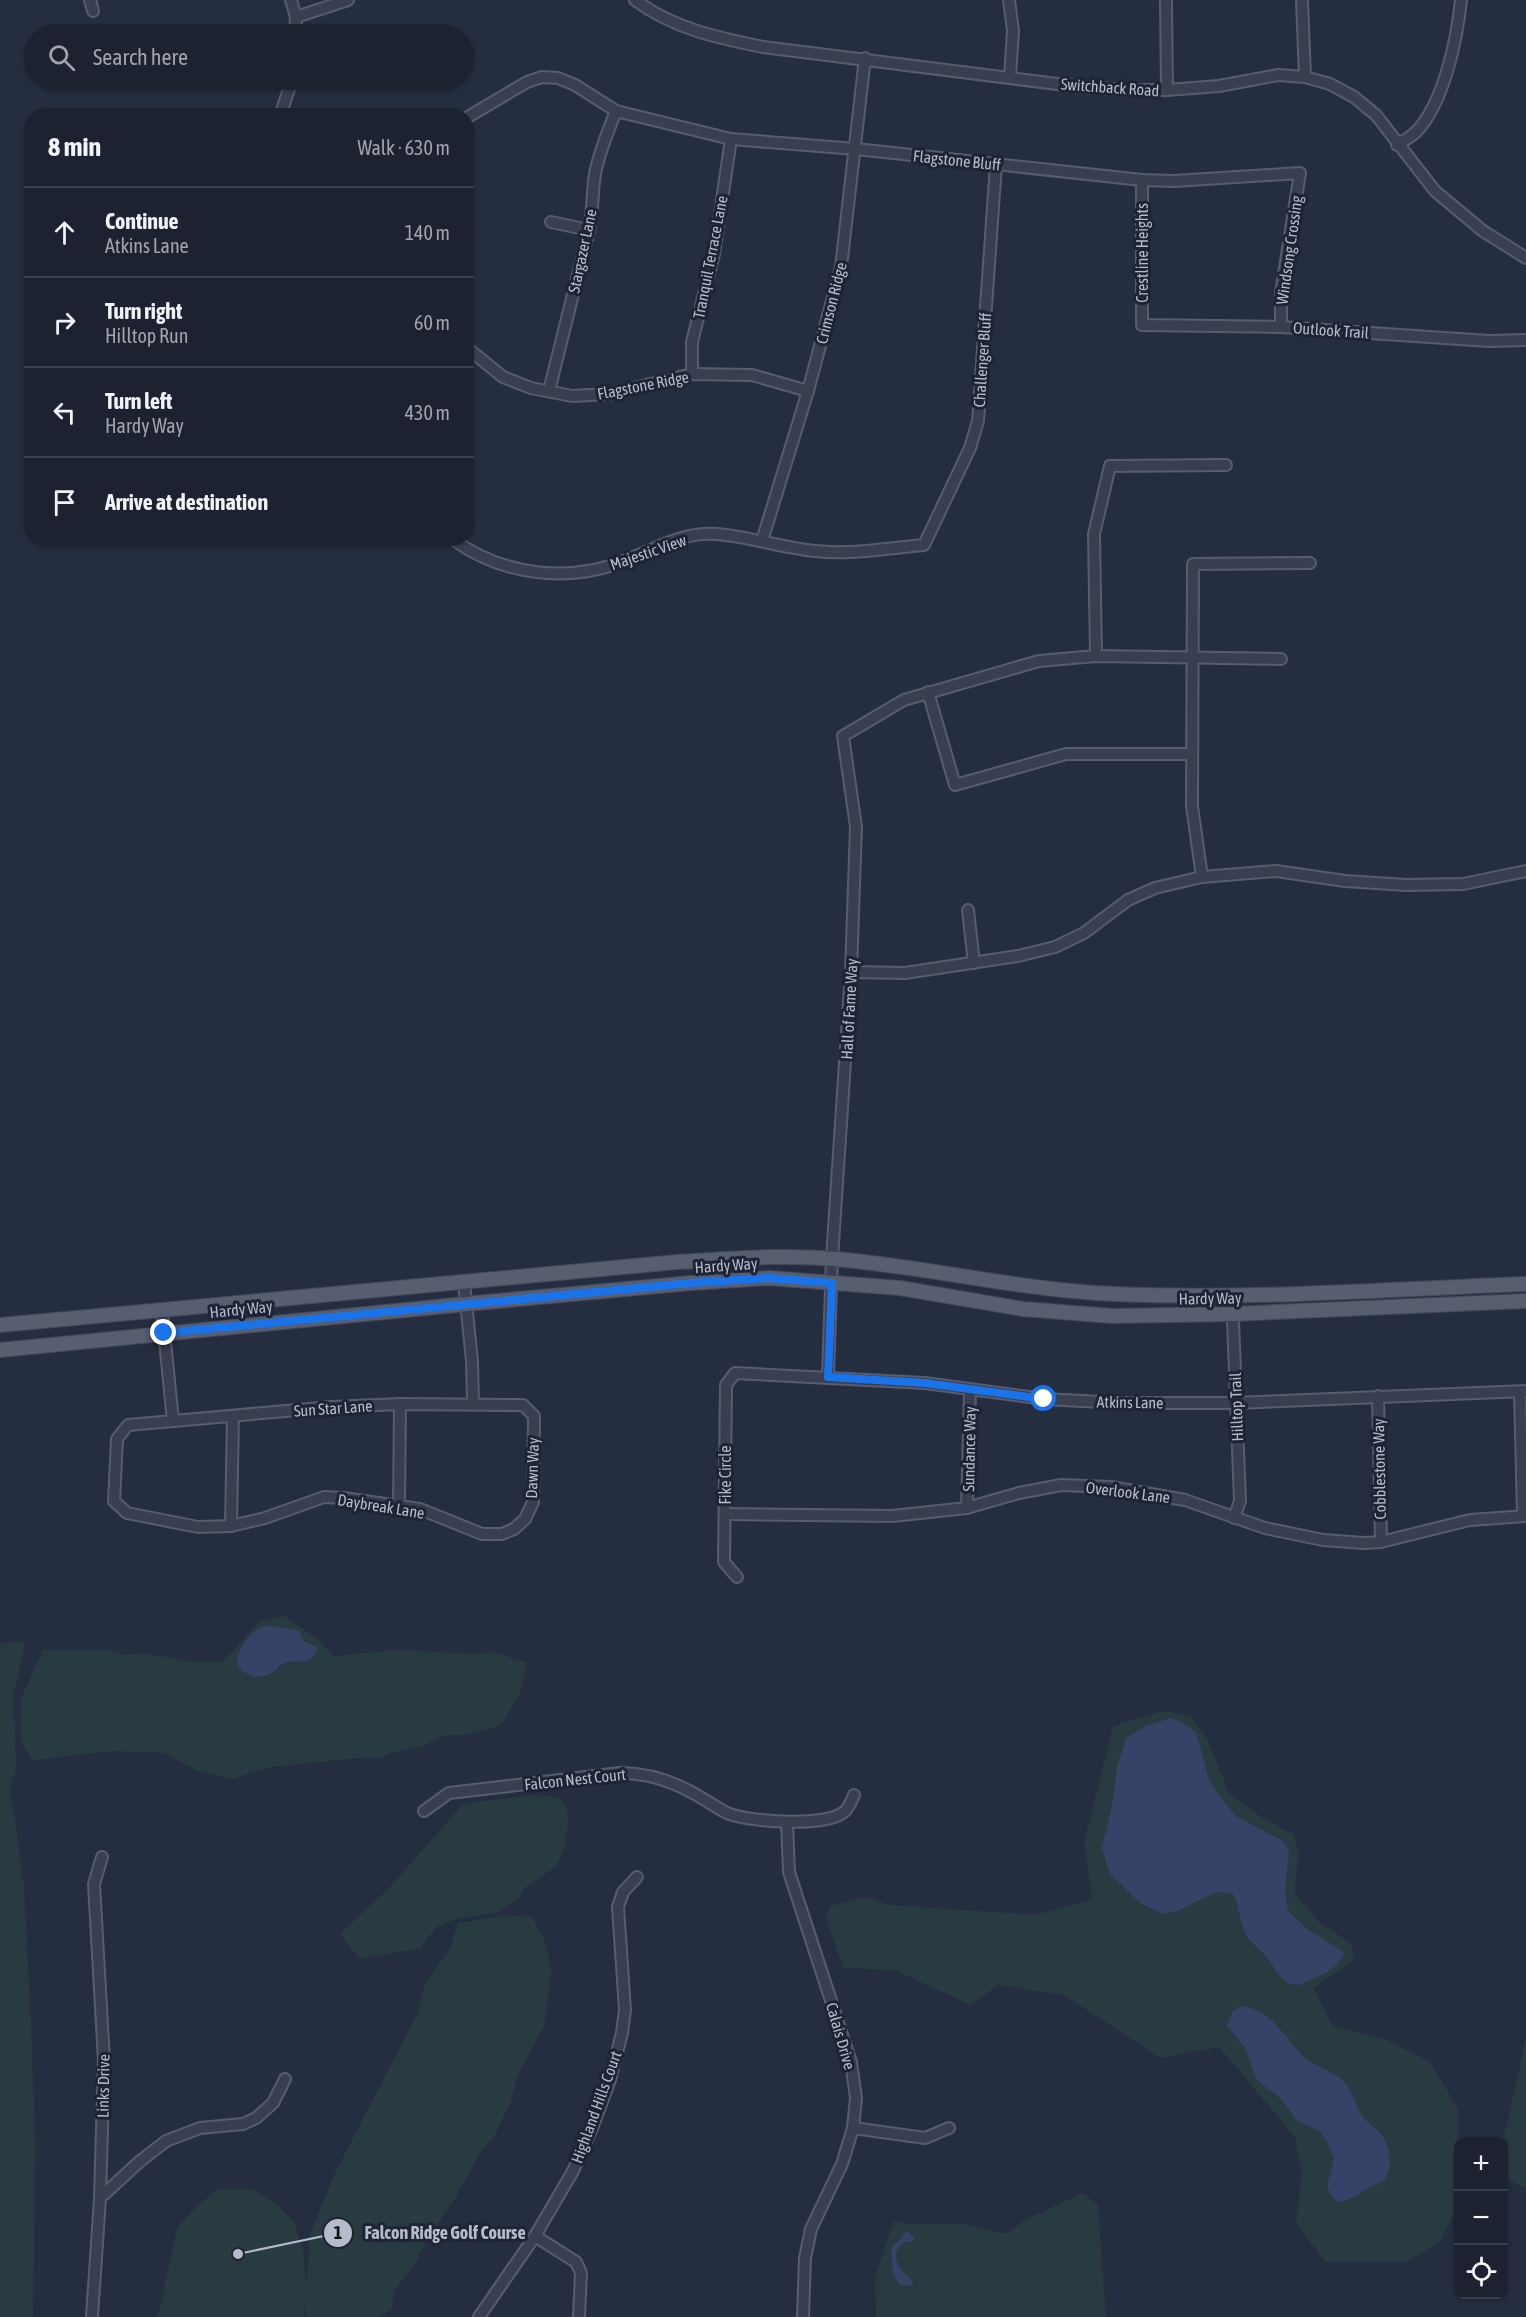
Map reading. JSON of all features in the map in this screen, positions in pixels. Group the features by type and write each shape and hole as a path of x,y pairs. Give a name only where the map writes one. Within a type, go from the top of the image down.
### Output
{"main road":[{"name":"Hardy Way","path":"0,1325 676,1262 765,1258 832,1258 901,1266 1035,1287 1113,1294 1232,1295 1526,1284"},
{"name":"Hardy Way","path":"0,1350 466,1304 769,1278 900,1288 1023,1309 1112,1316 1232,1314 1526,1301"}],"street":[{"path":"291,0 296,24"},
{"path":"296,17 348,0"},
{"name":"Switchback Road","path":"634,0 673,22 716,38 763,47 865,58 1081,87 1167,90 1219,86 1278,75 1305,77 1330,84 1354,98 1376,115 1397,146 1435,191 1483,231 1526,258"},
{"path":"1009,0 1013,32 1010,77"},
{"path":"1166,0 1167,90"},
{"path":"1302,0 1305,77"},
{"path":"1397,146 1416,132 1434,105 1450,58 1461,0"},
{"name":"Crimson Ridge","path":"762,541 808,391 841,267 865,58"},
{"name":"Flagstone Bluff","path":"474,113 527,82 542,77 558,78 575,85 616,111 731,139 856,149 1142,180 1174,181 1300,173"},
{"path":"283,108 289,90"},
{"name":"Stargazer Lane","path":"549,391 593,214 595,175 600,150 616,111"},
{"name":"Tranquil Terrace Lane","path":"692,374 692,342 714,254 731,139"},
{"name":"Challenger Bluff","path":"924,545 970,448 978,421 996,164"},
{"name":"Windsong Crossing","path":"1281,327 1281,293 1300,173"},
{"name":"Crestline Heights","path":"1142,180 1142,325"},
{"path":"551,222 589,230"},
{"name":"Outlook Trail","path":"1142,325 1281,327 1504,342 1524,337"},
{"name":"Flagstone Ridge","path":"474,353 503,376 531,388 572,396 609,394 692,374 752,375 808,391"},
{"path":"1096,656 1094,534 1110,466 1226,465"},
{"name":"Majestic View","path":"465,546 491,561 511,568 544,573 572,573 598,569 627,560 661,544 684,537 714,534 815,551 848,552 924,545"},
{"path":"1202,877 1192,806 1193,564 1311,562"},
{"path":"1191,754 1066,754 955,785 927,693 1039,661 1096,656 1281,659"},
{"name":"Hall of Fame Way","path":"828,1377 832,1258 851,972 856,827 843,736 904,700 927,693"},
{"path":"851,972 905,973 974,963 1055,947 1084,933 1128,900 1155,888 1202,877 1276,871 1345,881 1406,885 1462,884 1526,872"},
{"path":"968,910 974,963"},
{"path":"464,1283 472,1361 473,1404"},
{"name":"Hilltop Trail","path":"1232,1295 1240,1501 1234,1518"},
{"path":"162,1311 173,1421"},
{"name":"Atkins Lane","path":"735,1373 925,1383 1044,1399 1110,1402 1235,1402 1523,1391"},
{"name":"Fike Circle","path":"735,1373 726,1385 724,1562 737,1577"},
{"name":"Sundance Way","path":"967,1508 970,1390"},
{"path":"1523,1391 1524,1516"},
{"name":"Cobblestone Way","path":"1378,1396 1381,1542"},
{"path":"399,1506 400,1404"},
{"name":"Sun Star Lane","path":"127,1513 114,1501 117,1439 128,1425 332,1407 400,1404 523,1405 534,1416"},
{"path":"231,1526 233,1416"},
{"name":"Dawn Way","path":"525,1519 533,1502 534,1416"},
{"name":"Overlook Lane","path":"725,1514 892,1516 967,1508 1019,1493 1061,1485 1112,1487 1185,1500 1265,1528 1323,1540 1364,1543 1381,1542 1470,1520 1524,1516"},
{"name":"Daybreak Lane","path":"127,1513 198,1527 231,1526 265,1518 324,1497 420,1509 482,1534 502,1534 514,1529 525,1519"},
{"name":"Falcon Nest Court","path":"424,1811 449,1793 637,1773 664,1779 729,1814 787,1823 827,1819 844,1812 854,1795"},
{"name":"Calais Drive","path":"787,1823 789,1872 851,2062 856,2098 853,2128 842,2164 811,2229 805,2258 803,2317"},
{"name":"Links Drive","path":"92,2317 100,2198 104,2060 94,1884 102,1857"},
{"name":"Highland Hills Court","path":"479,2317 535,2236 573,2171 610,2080 622,2033 625,2010 618,1907 623,1892 637,1877"},
{"path":"100,2198 166,2141 200,2128 243,2124 256,2118 273,2103 285,2079"},
{"path":"853,2128 925,2138 949,2128"},
{"path":"535,2236 576,2262 581,2273 579,2317"}],"shaded area":[{"path":"284,1616 318,1639 334,1656 399,1650 473,1654 495,1652 527,1663 519,1697 501,1725 470,1734 442,1736 421,1747 394,1752 380,1758 271,1767 232,1779 198,1771 164,1753 114,1751 32,1760 21,1741 21,1698 43,1650 108,1650 124,1655 143,1653 194,1662 223,1662 260,1621"},
{"path":"25,1642 14,1694 16,1768 9,1793 14,1810 24,1887 31,2020 35,2142 33,2317 0,2317 0,1643"},
{"path":"1162,1711 1190,1715 1207,1738 1229,1793 1261,1817 1294,1835 1299,1854 1294,1892 1319,1922 1352,1944 1354,1961 1313,1988 1332,2025 1386,2040 1429,2061 1458,2108 1458,2137 1454,2137 1454,2212 1440,2242 1406,2262 1326,2262 1296,2224 1302,2172 1295,2137 1219,2047 1160,2058 1064,1995 998,1985 971,2005 894,1970 843,1968 826,1918 830,1906 865,1897 890,1905 1036,1915 1092,1899 1084,1842 1113,1726"},
{"path":"534,1795 558,1797 567,1809 569,1824 566,1844 557,1866 526,1887 518,1899 498,1912 456,1919 436,1927 421,1948 360,1959 340,1934 390,1887 463,1804"},
{"path":"509,1915 532,1917 543,1936 550,1959 551,1975 544,2026 518,2075 510,2103 494,2137 481,2151 456,2197 425,2242 417,2261 394,2291 392,2308 380,2317 306,2317 306,2296 304,2317 158,2317 177,2228 217,2189 252,2189 276,2204 294,2222 303,2251 306,2283 310,2250 309,2236 336,2171 417,2014 425,1983 450,1949 458,1923"},
{"path":"1526,2038 1526,2186 1524,2188 1508,2180 1508,2137 1505,2137"},
{"path":"1083,2193 1098,2205 1106,2317 876,2317 875,2277 894,2221 910,2224 964,2224 1005,2234 1027,2219"}],"water":[{"path":"267,1626 299,1631 304,1641 318,1648 315,1654 307,1660 282,1664 265,1676 250,1675 237,1665 239,1653 250,1635"},
{"path":"1171,1718 1196,1732 1209,1780 1237,1817 1282,1840 1289,1850 1285,1891 1288,1911 1307,1929 1344,1952 1341,1959 1325,1973 1299,1985 1284,1980 1246,1935 1233,1894 1222,1892 1212,1894 1177,1911 1162,1914 1140,1903 1109,1873 1102,1848 1112,1805 1117,1768 1126,1739 1143,1727"},
{"path":"1242,2006 1262,2013 1270,2019 1304,2057 1339,2077 1347,2085 1363,2117 1380,2133 1387,2144 1390,2166 1387,2176 1382,2181 1348,2200 1340,2202 1333,2198 1327,2187 1334,2158 1320,2131 1297,2121 1282,2100 1256,2079 1245,2047 1227,2026 1232,2012"},
{"path":"906,2231 915,2240 902,2244 896,2254 896,2259 900,2268 912,2280 913,2286 900,2285 893,2273 891,2248"}],"place":[{"name":"Falcon Ridge Golf Course","path":"238,2254"}],"route":[{"path":"164,1333 691,1283 769,1278 832,1283 828,1377 925,1383 1044,1399"}]}
